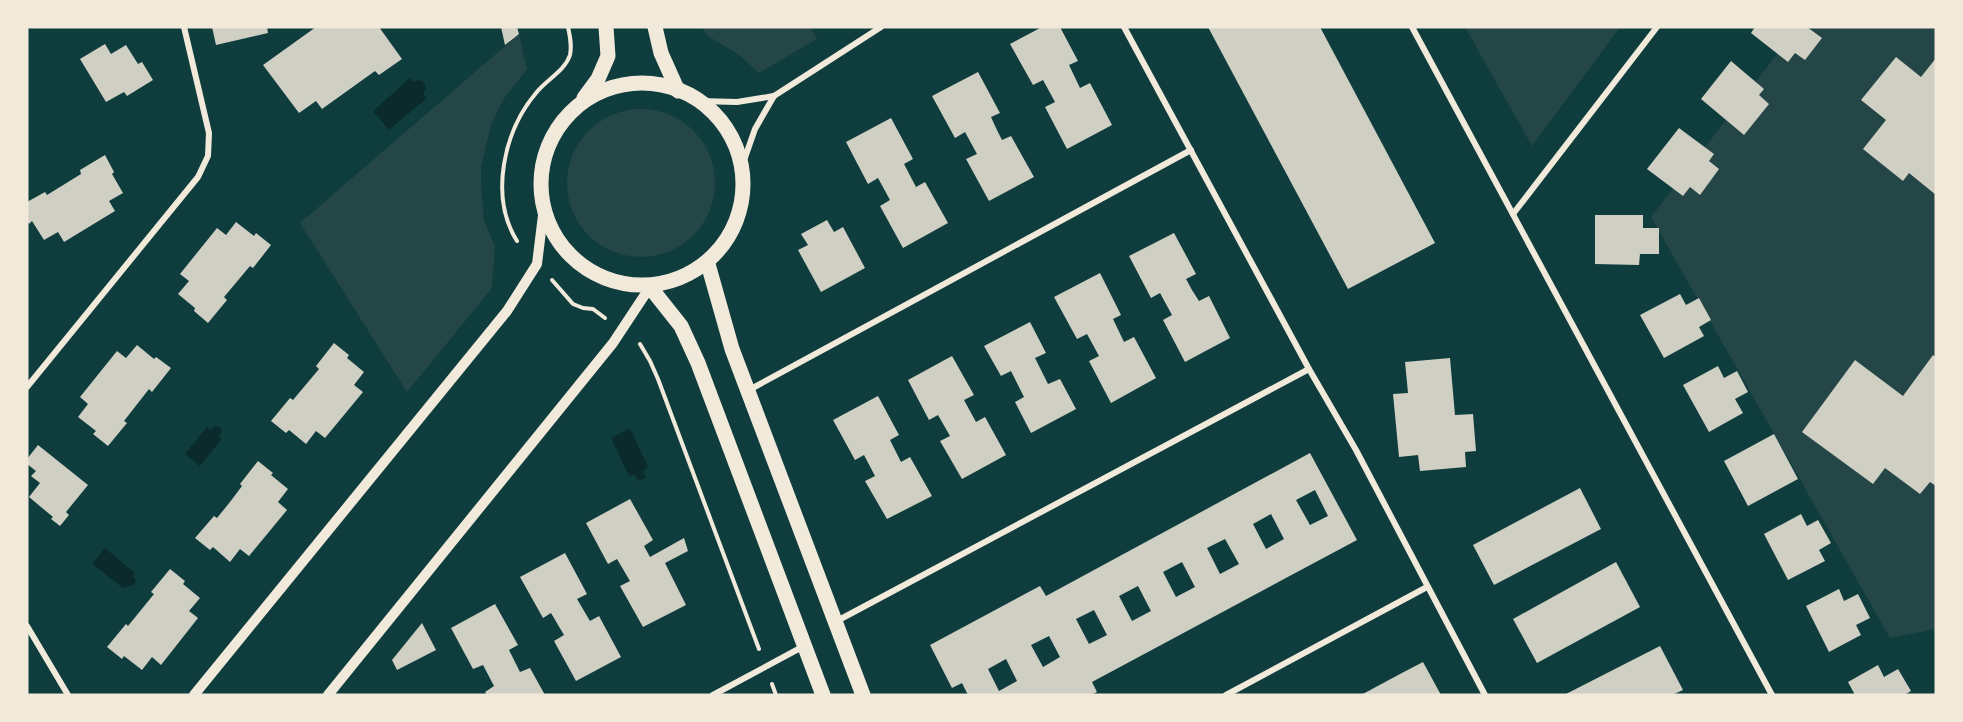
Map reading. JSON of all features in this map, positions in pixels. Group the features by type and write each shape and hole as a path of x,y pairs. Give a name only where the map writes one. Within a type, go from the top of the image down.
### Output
{"main road":[{"path":"581,102 606,88 633,82 656,84 698,101 722,121 733,141 741,169 740,190 736,217 725,241 708,264 680,280 650,287 615,283 585,268 563,248 553,230 544,207 542,173 546,152 559,126 598,79 608,56 606,27"},
{"path":"655,27 661,53 678,91"},
{"path":"708,264 732,349 747,391 863,695"},
{"path":"650,287 681,326 698,363 823,695"}],"street":[{"path":"27,387 198,177 208,156 209,133 184,27"},
{"path":"698,101 737,102 774,96 881,27"},
{"path":"1124,27 1309,369 1356,450 1485,695"},
{"path":"1412,27 1772,695"},
{"path":"1513,214 1657,27"},
{"path":"741,169 755,129 774,96"},
{"path":"747,391 1191,150"},
{"path":"194,695 507,310 537,264 544,207"},
{"path":"328,695 618,337 650,287"},
{"path":"835,623 1309,369"},
{"path":"1226,695 1427,587"},
{"path":"27,626 68,695"},
{"path":"712,695 804,646"}],"path":[{"path":"521,247 510,229 504,203 503,176 507,150 519,118 528,104 565,64 570,54 571,42 568,27"},
{"path":"560,288 573,304 593,309"},
{"path":"642,345 658,379 776,695"}],"shaded area":[{"path":"702,27 810,27 817,39 759,73 738,54 708,36"},
{"path":"1465,27 1620,27 1532,146"},
{"path":"1798,27 1936,27 1936,629 1890,638 1651,217"},
{"path":"519,34 527,69 499,108 491,125 481,166 484,221 495,246 492,288 407,392 300,223"},
{"path":"410,78 413,82 419,80 424,82 426,88 423,94 427,98 389,130 373,111"},
{"path":"641,109 669,115 693,131 709,155 715,183 709,211 693,235 669,251 641,257 613,251 589,235 573,211 567,183 573,155 589,131 613,115"},
{"path":"215,426 221,428 219,437 222,439 200,466 185,454 207,427 210,430"},
{"path":"630,428 648,467 643,471 646,478 638,481 635,475 629,476 611,438"},
{"path":"105,548 135,573 133,575 136,581 134,585 123,588 92,564"}],"building":[{"path":"212,27 267,27 268,33 216,45"},
{"path":"316,27 379,27 402,59 379,75 375,71 322,109 316,101 299,113 263,65"},
{"path":"501,27 517,27 519,34 505,45"},
{"path":"1042,27 1060,27 1078,61 1069,65 1080,88 1090,83 1112,125 1067,149 1045,107 1055,102 1043,80 1033,85 1010,44"},
{"path":"1208,27 1320,27 1435,243 1348,289"},
{"path":"1755,27 1807,27 1822,38 1805,60 1795,53 1788,62 1751,33"},
{"path":"105,44 111,54 126,45 138,64 142,62 153,80 127,96 124,92 106,102 80,59"},
{"path":"1896,57 1921,77 1936,58 1936,195 1909,173 1903,181 1863,149 1886,120 1861,100"},
{"path":"1731,61 1764,89 1759,95 1769,104 1744,135 1701,99"},
{"path":"978,72 1000,113 991,117 1002,140 1011,136 1034,177 989,201 966,159 977,154 965,132 955,138 932,96"},
{"path":"891,118 913,159 904,164 916,187 925,182 948,223 903,248 880,206 890,200 878,178 868,184 846,142"},
{"path":"1679,128 1714,154 1709,161 1719,169 1700,195 1690,187 1683,196 1647,169"},
{"path":"105,155 114,172 112,174 123,193 109,201 115,211 64,242 58,232 44,240 32,221 29,224 27,220 27,202 45,192 47,195 81,174 80,170"},
{"path":"1595,215 1643,215 1643,228 1659,228 1659,254 1640,254 1639,265 1595,264"},
{"path":"827,220 834,232 843,227 865,268 821,292 798,250 808,245 801,234"},
{"path":"236,222 254,236 256,233 271,245 253,268 250,266 224,297 227,300 208,323 178,294 189,281 180,274 217,228 226,235"},
{"path":"1174,233 1196,274 1186,279 1199,301 1209,296 1230,338 1185,362 1163,320 1172,315 1160,293 1151,298 1129,256"},
{"path":"1100,273 1121,315 1113,319 1124,342 1134,337 1156,378 1111,403 1089,361 1099,356 1087,334 1077,339 1054,297"},
{"path":"1680,294 1686,305 1699,298 1711,320 1699,327 1704,336 1664,358 1640,315"},
{"path":"1030,322 1046,353 1035,358 1048,384 1060,379 1076,409 1031,433 1015,402 1024,397 1011,371 1001,376 984,346"},
{"path":"334,343 364,372 354,385 363,392 325,438 316,431 306,444 289,430 286,433 271,421 290,398 293,400 319,369 316,366"},
{"path":"137,345 154,359 156,357 171,368 152,392 149,389 124,421 127,423 108,446 93,434 96,431 78,417 88,404 80,397 117,351 126,358"},
{"path":"1933,355 1936,357 1936,486 1930,482 1920,494 1885,468 1873,484 1802,432 1855,360 1903,396"},
{"path":"952,356 974,395 964,400 976,422 985,417 1006,455 962,479 940,441 950,436 938,415 929,420 908,380"},
{"path":"1450,358 1455,415 1473,414 1476,451 1465,452 1466,467 1420,471 1418,455 1399,457 1393,394 1408,393 1405,362"},
{"path":"1718,366 1724,378 1737,371 1748,392 1735,399 1743,413 1709,432 1683,385"},
{"path":"878,396 899,435 890,440 901,462 910,457 932,496 887,519 865,481 875,476 864,455 855,460 833,420"},
{"path":"1774,434 1798,479 1748,506 1724,461"},
{"path":"38,445 88,485 66,512 69,515 60,526 29,497 40,483 31,476 36,471 27,464 27,459"},
{"path":"1310,453 1357,540 1092,682 1097,692 1091,695 968,695 962,683 952,688 930,645 1040,586 1046,596","holes":["1315,490 1328,516 1310,525 1296,500","1271,514 1284,539 1266,549 1253,524","1225,539 1239,564 1220,574 1207,548","1182,562 1195,587 1176,597 1163,572","1138,586 1151,611 1132,621 1119,596","1094,610 1107,635 1089,644 1076,619","1049,636 1060,657 1043,667 1031,645","1006,659 1017,681 999,691 988,669"]},
{"path":"258,461 288,489 278,502 287,510 249,556 240,549 230,562 213,547 210,550 195,538 214,516 217,518"},
{"path":"1580,488 1601,529 1494,585 1473,545"},
{"path":"630,499 653,540 644,546 650,557 684,538 688,551 665,563 686,605 643,627 620,586 630,581 617,559 608,564 586,523"},
{"path":"1801,514 1807,526 1818,520 1831,543 1819,550 1825,561 1788,580 1764,534"},
{"path":"565,553 587,594 577,599 590,621 599,616 621,657 576,681 554,641 564,635 551,613 543,618 520,577"},
{"path":"1616,562 1640,607 1537,663 1513,619"},
{"path":"170,569 200,598 189,611 198,618 161,665 152,657 142,670 124,656 122,659 107,647 154,594 151,592"},
{"path":"1839,589 1844,601 1858,594 1870,618 1856,625 1861,635 1829,652 1806,606"},
{"path":"495,604 518,645 509,650 520,672 530,668 545,695 487,695 485,692 494,686 483,665 473,669 451,628"},
{"path":"422,623 436,650 397,670 392,660"},
{"path":"1660,646 1683,690 1672,695 1564,695"},
{"path":"1423,662 1441,695 1361,695 1400,674"},
{"path":"1878,665 1884,677 1898,669 1911,691 1904,695 1855,695 1848,682"}]}
